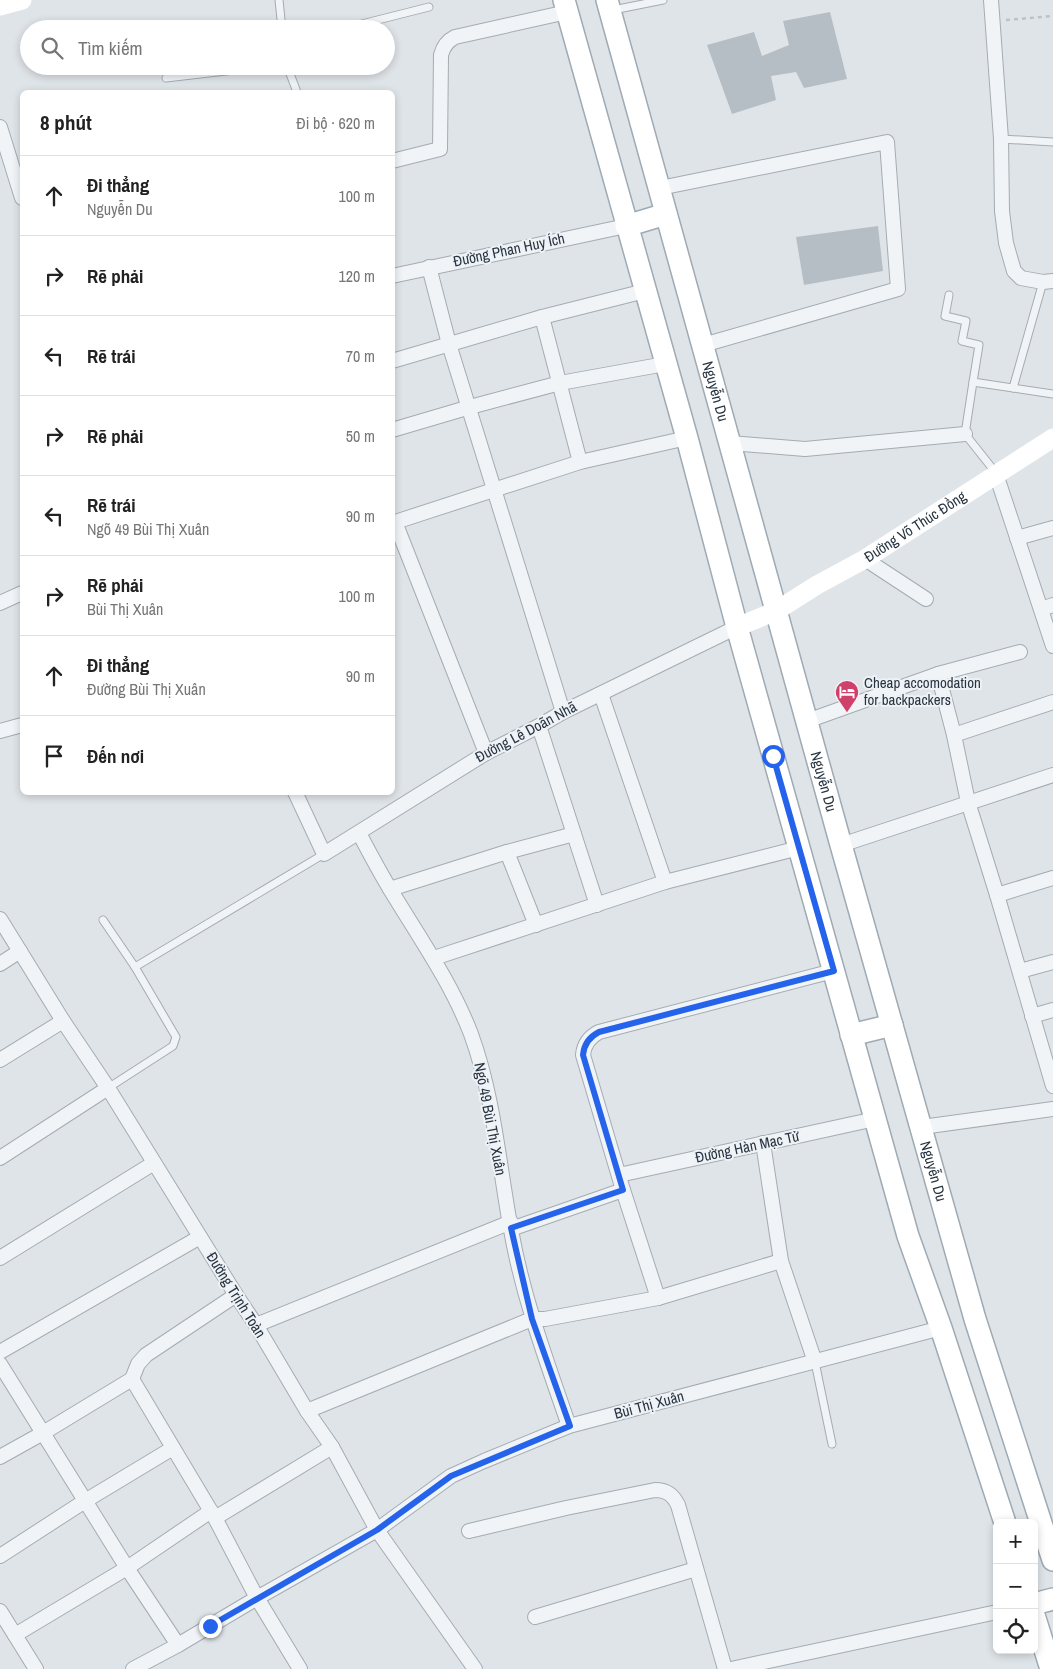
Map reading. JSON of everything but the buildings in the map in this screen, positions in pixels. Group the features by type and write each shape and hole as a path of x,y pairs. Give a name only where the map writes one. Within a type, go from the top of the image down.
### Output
{"main road":[{"name":"Nguyễn Du","path":"609,5 841,845 975,1319 1053,1560"},
{"path":"565,6 908,1236 941,1328 1004,1519"},
{"path":"626,226 666,214"},
{"path":"851,1035 892,1025"},
{"path":"941,1328 975,1319"},
{"path":"1038,1603 1053,1599"},
{"path":"1038,1628 1051,1669"}],"street":[{"path":"0,6 22,0"},
{"path":"991,0 1001,140 1002,211 1006,243 1014,271 1021,278 1048,282"},
{"path":"395,160 440,149 441,55 445,44 454,37 565,6"},
{"path":"0,127 20,192"},
{"path":"660,188 887,142 898,289 703,345"},
{"name":"Đường Phan Huy Ích","path":"395,275 626,226"},
{"path":"429,267 449,344 563,712"},
{"path":"395,360 542,317 645,291"},
{"path":"542,317 580,462"},
{"path":"395,429 560,383 665,364"},
{"path":"730,443 805,449 965,434"},
{"path":"395,523 580,462 687,438"},
{"name":"Đường Võ Thúc Đồng","path":"737,627 776,611 865,558 1053,438"},
{"path":"996,474 1017,538 1047,607 1053,646"},
{"path":"395,526 486,753"},
{"path":"1017,538 1053,528"},
{"path":"865,558 926,599"},
{"path":"0,602 20,594"},
{"name":"Đường Lê Doãn Nhã","path":"324,854 486,753 563,712 737,627"},
{"path":"807,721 938,674 1020,652"},
{"path":"938,674 968,802 1053,1086"},
{"path":"601,694 665,882"},
{"path":"954,736 1053,702"},
{"path":"0,731 20,726"},
{"path":"539,726 597,905"},
{"path":"841,845 1053,775"},
{"path":"296,795 324,854"},
{"name":"Ngõ 49 Bùi Thị Xuân","path":"358,833 390,889 434,958 470,1033 488,1096 511,1226 532,1319 570,1426"},
{"path":"390,889 507,852 574,834"},
{"path":"434,958 665,882 799,848"},
{"path":"507,852 536,925"},
{"path":"997,895 1053,878"},
{"name":"Đường Trịnh Toàn","path":"0,919 62,1021 108,1088 256,1325 307,1411 332,1447 377,1530 475,1669"},
{"path":"0,964 20,951"},
{"path":"1020,972 1053,962"},
{"path":"658,1298 623,1190 583,1055 587,1041 592,1035 599,1032 834,971"},
{"path":"1032,1016 1053,1010"},
{"path":"0,1060 62,1021"},
{"path":"0,1158 108,1088"},
{"path":"922,1127 1053,1109"},
{"name":"Đường Hàn Mạc Tử","path":"619,1175 875,1119"},
{"path":"764,1143 781,1261 815,1362"},
{"path":"0,1258 154,1163"},
{"path":"256,1325 511,1226 623,1190"},
{"path":"0,1352 200,1237"},
{"path":"307,1411 532,1319 658,1298 781,1261"},
{"path":"0,1457 132,1379 138,1364 146,1355 236,1295"},
{"name":"Bùi Thị Xuân","path":"132,1669 178,1645 377,1530 451,1476 570,1426 941,1328"},
{"path":"0,1364 127,1568 178,1645"},
{"path":"132,1379 213,1514 257,1598 300,1669"},
{"path":"15,1635 213,1514 332,1447"},
{"path":"0,1556 85,1501 173,1448"},
{"path":"469,1531 566,1508 655,1490 661,1490 673,1496 678,1505 725,1669"},
{"path":"535,1616 696,1570"},
{"path":"0,1611 36,1669"},
{"path":"731,1669 993,1613"}],"lane":[{"path":"279,0 281,20"},
{"path":"609,5 662,0"},
{"path":"377,20 428,7"},
{"path":"166,78 192,75"},
{"path":"290,75 296,90"},
{"path":"1001,140 1053,142"},
{"path":"1013,388 1048,282"},
{"path":"949,295 945,316 966,321 962,341 979,346 965,434 996,474"},
{"path":"973,382 1053,394"},
{"path":"135,967 324,854"},
{"path":"102,920 135,967 175,1034 176,1042 173,1046 108,1088"},
{"path":"815,1362 832,1444"}],"path":[{"path":"992,21 1053,16"}],"place":[{"name":"Cheap accomodation for backpackers","path":"847,713"}],"route":[{"path":"210,1626 377,1530 451,1476 570,1426 532,1319 511,1228 623,1190 583,1055 587,1041 592,1035 599,1032 834,971 773,756"}]}
